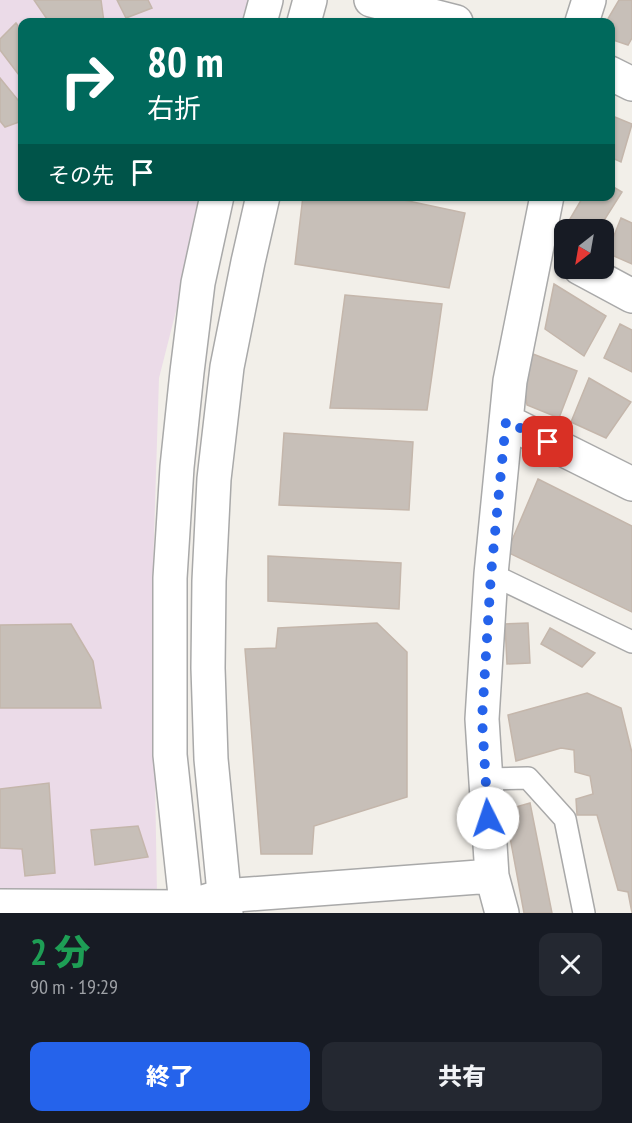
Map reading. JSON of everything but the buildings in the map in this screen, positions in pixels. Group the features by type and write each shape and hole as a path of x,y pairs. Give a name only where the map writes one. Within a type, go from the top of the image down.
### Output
{"street":[{"path":"261,18 266,0"},
{"path":"305,18 310,0"},
{"path":"371,0 441,18"},
{"path":"583,18 589,0"},
{"path":"615,76 632,84"},
{"path":"186,910 170,755 170,578 177,467 187,372 198,283 216,201"},
{"path":"224,905 211,759 208,668 214,479 227,367 262,201"},
{"path":"502,913 492,876 482,719 491,574 510,381 551,254 547,201"},
{"path":"600,279 632,296"},
{"path":"506,421 632,484"},
{"path":"0,906 186,910 492,876"}],"lane":[{"path":"491,574 632,642"},
{"path":"486,779 528,778 565,819 584,913"}],"shaded area":[{"path":"0,0 254,0 250,18 18,18 18,201 204,201 159,378 152,601 157,895 0,889"}],"route":[{"path":"488,818 482,719 491,574 506,421 548,442"}]}
